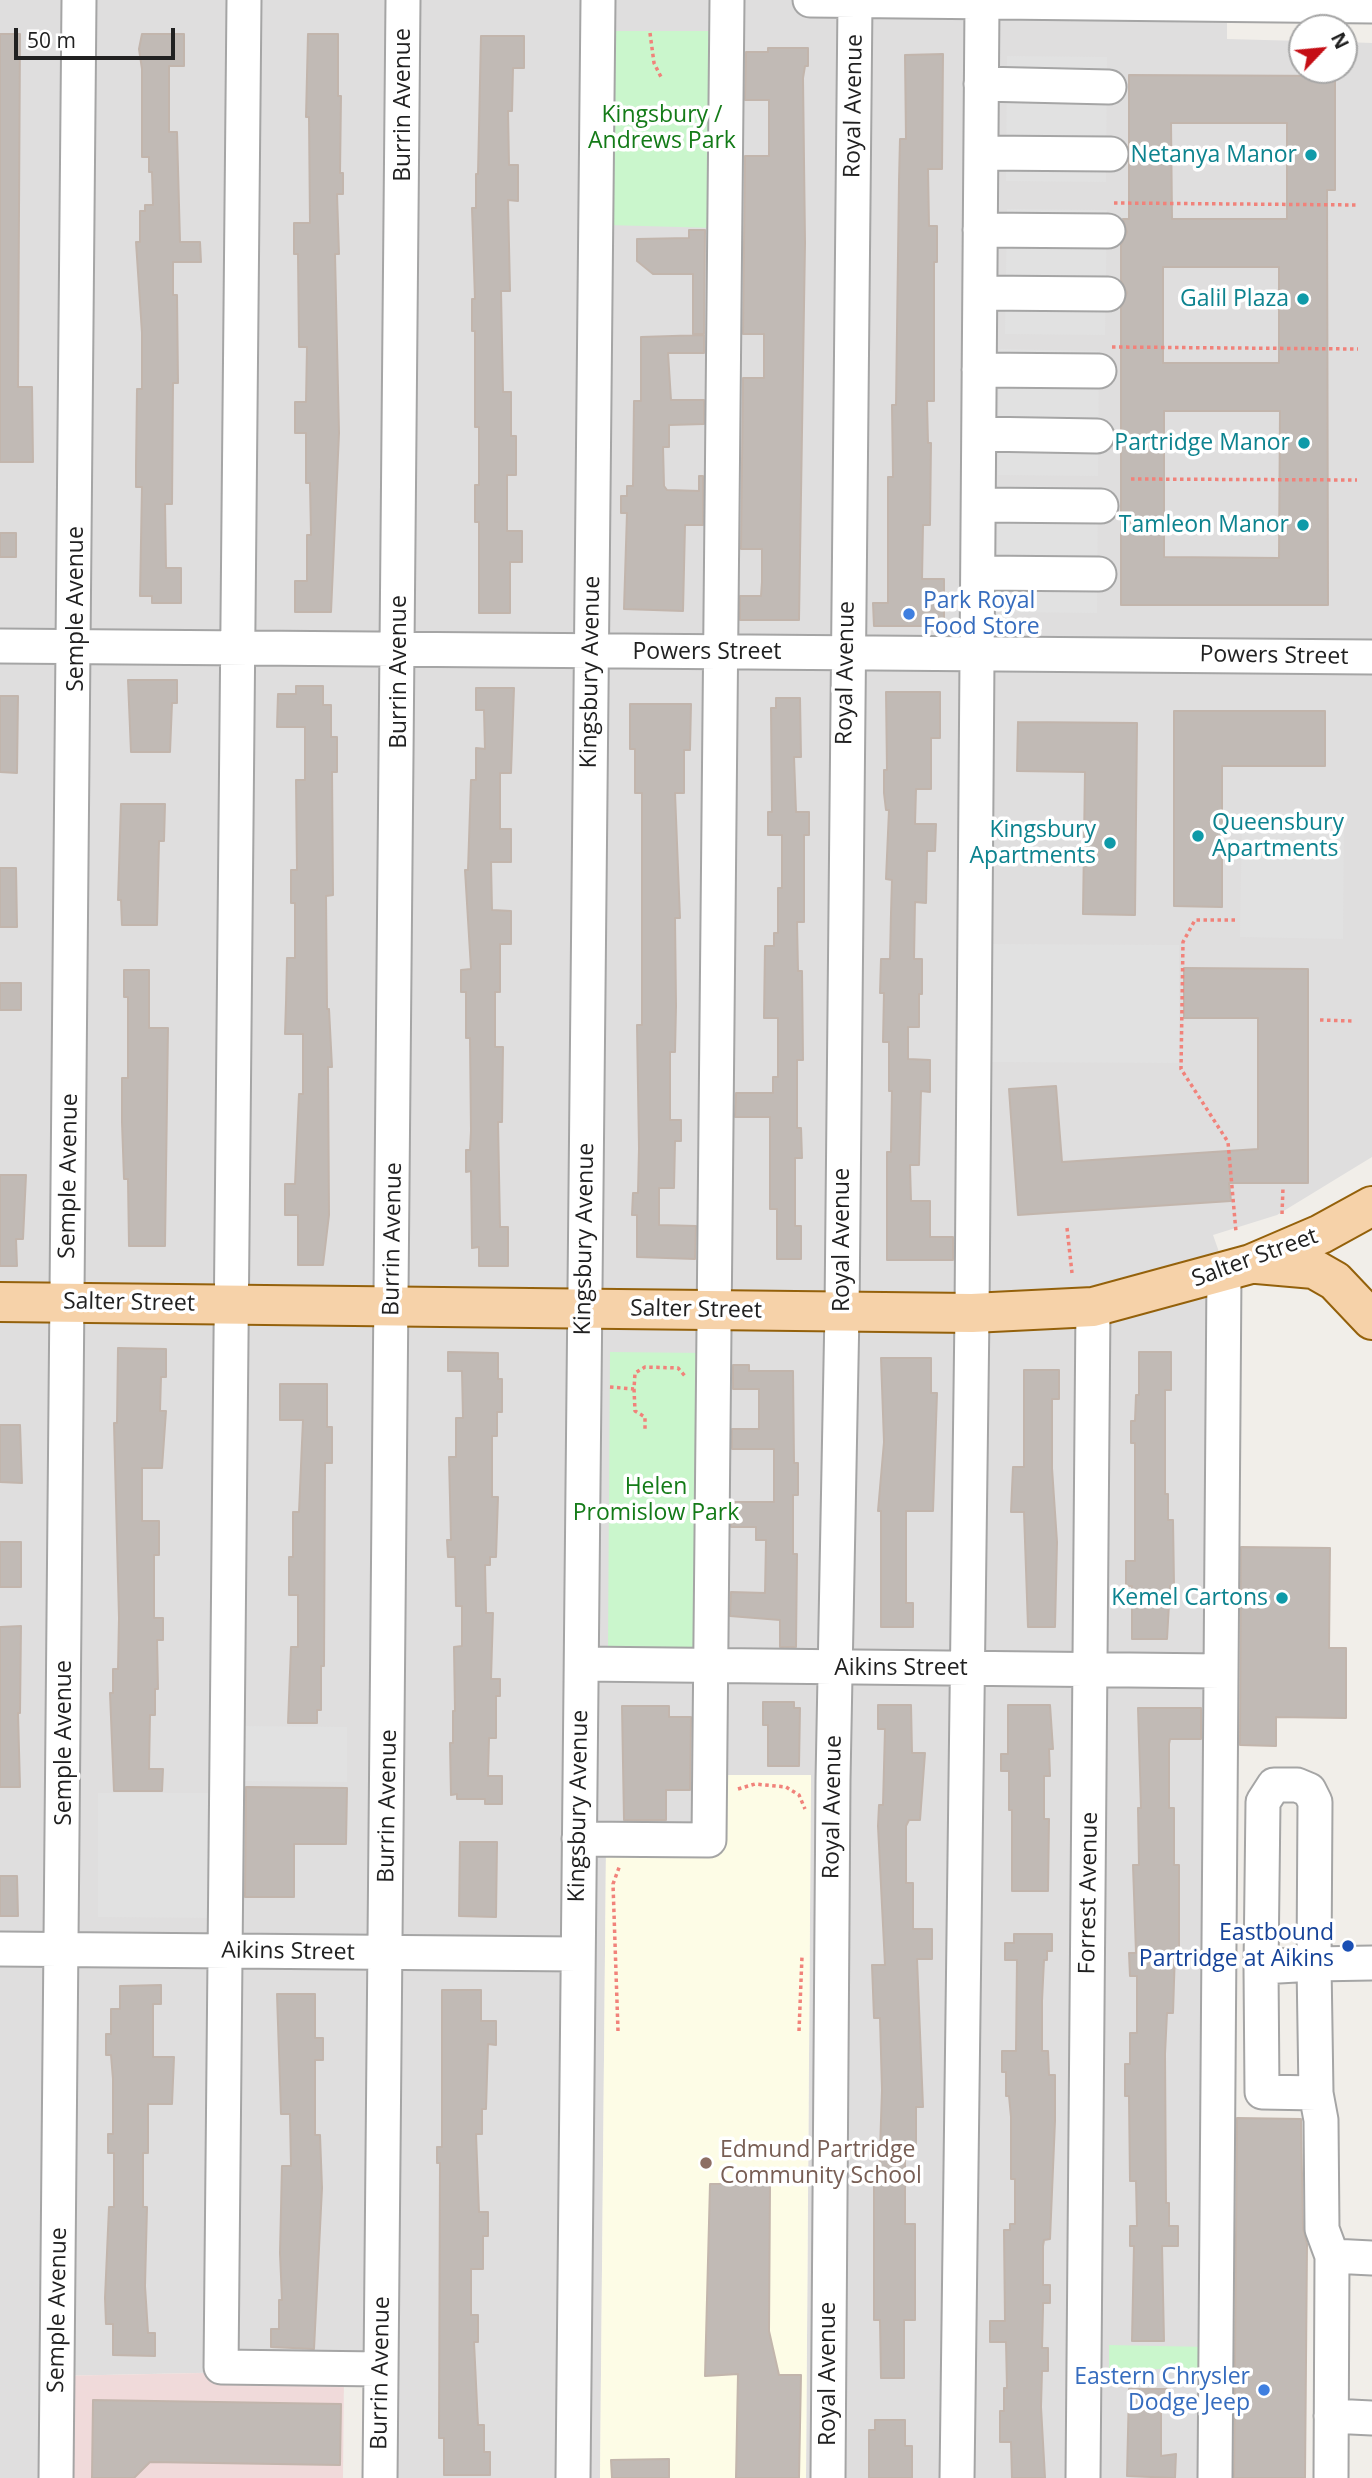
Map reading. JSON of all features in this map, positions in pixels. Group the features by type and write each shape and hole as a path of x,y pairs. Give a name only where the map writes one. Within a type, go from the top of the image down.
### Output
{"main road":[{"name":"Salter Street","path":"0,1302 972,1313 1093,1307 1237,1256 1321,1234 1372,1206"},
{"path":"1237,1256 1314,1269 1335,1281 1372,1320"}],"street":[{"name":"Semple Avenue","path":"56,2478 79,0"},
{"path":"244,0 229,1305 221,2367 381,2369"},
{"name":"Burrin Avenue","path":"380,2478 393,1306 403,0"},
{"name":"Kingsbury Avenue","path":"573,2478 598,0"},
{"path":"579,1839 709,1840 727,0"},
{"path":"810,0 982,3 1225,2 1372,6"},
{"name":"Royal Avenue","path":"828,2478 855,1"},
{"path":"957,2478 972,1313 982,3"},
{"path":"981,84 1109,87"},
{"path":"981,153 1111,154"},
{"path":"980,230 1111,217"},
{"path":"980,293 1108,294"},
{"path":"979,370 1104,359"},
{"path":"979,434 1097,436"},
{"path":"979,505 1101,506"},
{"path":"978,573 1099,574"},
{"name":"Powers Street","path":"0,646 1372,657"},
{"path":"1216,2478 1220,1671 1237,1256"},
{"name":"Forrest Avenue","path":"1083,2478 1092,1672 1093,1307"},
{"name":"Aikins Street","path":"582,1664 1092,1672 1220,1671"},
{"path":"1316,2092 1262,2092 1263,1802 1274,1785 1297,1785 1309,1790 1315,1802 1316,2092 1321,2120 1322,2229 1332,2256 1331,2478"},
{"name":"Aikins Street","path":"0,1949 577,1954"},
{"path":"1261,1967 1372,1963"},
{"path":"1332,2256 1372,2258"},
{"path":"1331,2416 1372,2418"}],"path":[{"path":"650,33 654,63 661,77"},
{"path":"1111,217 1359,205"},
{"path":"1104,359 1358,349"},
{"path":"1131,480 1357,480"},
{"path":"1235,920 1195,920 1183,942 1181,1069 1228,1142 1237,1256"},
{"path":"1320,1020 1352,1021"},
{"path":"1282,1214 1283,1188"},
{"path":"1067,1228 1072,1273"},
{"path":"645,1431 645,1417 635,1411 635,1373 645,1367 678,1368 685,1373 685,1381"},
{"path":"604,1387 634,1389"},
{"path":"733,1796 739,1787 755,1784 786,1787 799,1795 806,1811"},
{"path":"618,2031 613,1884 616,1871 624,1860"},
{"path":"799,2031 803,1948"}],"shaded area":[{"path":"0,0 1227,0 1227,39 1288,41 1288,84 1358,84 1358,42 1372,43 1372,1157 1277,1215 1213,1235 1236,1300 1221,2478 806,2478 811,1776 718,1775 717,1849 606,1849 600,2478 374,2478 378,2369 57,2376 56,2478 0,2478"},
{"path":"1007,56 1107,57 1106,182 1006,181"},
{"path":"1007,209 1107,210 1105,335 1005,334"},
{"path":"999,349 1099,351 1098,476 998,475"},
{"path":"998,486 1098,487 1097,613 996,612"},
{"path":"1242,812 1344,813 1343,939 1240,937"},
{"path":"993,944 1179,945 1179,1063 992,1062"},
{"path":"236,1726 347,1727 347,1782 235,1781"},
{"name":"Edmund Partridge Community School","path":"718,1775 811,1775 806,2478 600,2478 606,1848 717,1849"},
{"path":"98,1793 215,1793 215,1918 98,1917"},
{"path":"344,2370 343,2478 56,2478 57,2376"}],"green space":[{"name":"Kingsbury / Andrews Park","path":"609,31 715,31 715,228 607,225"},
{"name":"Helen Promislow Park","path":"610,1352 705,1353 700,1649 608,1648"},
{"path":"1109,2345 1208,2347 1207,2369 1109,2369"}],"building":[{"path":"0,34 20,34 18,387 32,387 33,462 0,462"},
{"path":"142,34 184,34 184,66 169,66 169,132 177,132 180,242 200,242 201,262 173,262 173,295 177,295 178,383 173,383 172,504 165,504 166,568 181,568 181,603 152,603 152,596 140,596 142,487 136,487 136,465 137,389 142,389 142,333 136,242 140,242 140,211 145,211 145,205 153,205 149,157 142,157 142,69 139,49"},
{"path":"308,34 338,34 338,96 341,96 340,173 343,173 343,194 337,194 339,254 335,254 339,433 331,612 295,612 295,581 307,581 307,535 311,535 310,483 306,483 306,433 295,433 295,402 306,402 307,347 299,347 298,254 294,254 294,223 310,223 309,117 306,117"},
{"path":"481,36 524,36 524,68 513,68 512,111 508,111 509,165 518,165 518,201 508,200 510,291 501,291 503,392 511,392 511,436 516,436 516,475 507,475 507,531 522,531 522,562 510,562 510,613 479,613 479,522 475,522 475,485 479,485 479,427 475,427 472,208 476,208 478,174"},
{"path":"768,48 808,48 808,66 805,66 803,78 805,243 799,620 740,620 740,596 761,596 762,582 762,549 741,549 743,378 764,378 764,334 743,334 745,156 769,156 769,100 745,100 746,52 768,52"},
{"path":"943,54 942,169 928,169 929,226 937,226 937,262 934,262 934,401 927,401 928,443 931,443 930,525 923,525 922,579 944,579 944,626 874,626 873,603 888,603 888,477 893,477 892,405 896,405 900,139 906,139 905,55"},
{"path":"1129,75 1288,76 1288,84 1335,84 1335,190 1327,190 1328,605 1121,605 1121,308 1127,293 1121,280 1121,245 1127,232 1123,219 1129,219","holes":["1171,123 1287,123 1287,219 1172,219","1163,267 1279,267 1279,363 1163,363","1164,411 1280,411 1279,558 1164,557"]},
{"path":"689,230 705,230 704,334 693,334 693,274 653,274 637,261 637,239 689,238"},
{"path":"704,335 704,353 668,353 671,400 704,400 704,424 669,425 669,447 663,447 664,486 667,490 699,491 699,476 703,476 703,525 685,525 683,611 624,609 627,513 621,513 621,496 627,496 627,486 633,486 634,401 641,401 641,337"},
{"path":"0,533 16,533 16,557 0,557"},
{"path":"128,680 177,680 177,703 172,703 170,752 131,752"},
{"path":"296,686 323,686 323,705 331,705 331,737 337,737 337,772 332,772 333,895 326,896 327,1009 332,1067 328,1067 329,1215 323,1265 298,1265 298,1215 285,1215 285,1184 295,1184 299,1094 303,1094 303,1034 285,1034 287,958 295,958 295,903 291,903 291,870 297,870 296,780 305,780 305,727 277,727 278,694 296,694"},
{"path":"476,688 514,688 511,773 500,773 500,829 511,829 511,862 491,862 492,910 511,911 511,944 500,944 500,992 495,992 495,1047 503,1047 502,1122 498,1122 500,1227 508,1227 508,1266 479,1266 479,1247 472,1248 471,1171 466,1172 466,1150 470,1150 471,1131 470,1038 466,1038 466,992 461,992 461,970 471,969 465,870 468,870 471,780 476,780 476,748 485,749 484,710 476,710"},
{"path":"886,692 940,692 940,738 931,738 931,789 916,789 915,824 936,824 935,851 927,851 926,903 915,902 914,959 922,959 922,994 919,994 919,1027 908,1027 908,1059 930,1060 930,1092 921,1091 919,1165 910,1165 911,1201 930,1201 930,1237 953,1237 953,1260 887,1260 887,1152 891,1152 892,1091 889,1091 889,1042 883,1042 884,993 880,993 881,959 890,959 892,880 886,879 889,810 886,810 884,793 884,770 887,770"},
{"path":"0,696 18,696 17,773 0,772"},
{"path":"776,698 800,698 801,757 794,757 796,812 809,812 809,835 804,835 804,922 797,922 798,971 802,971 803,1060 797,1060 797,1128 801,1128 802,1158 795,1158 795,1226 801,1226 801,1259 777,1259 777,1209 770,1209 770,1117 735,1117 736,1093 773,1093 773,1077 778,1077 778,1018 764,1018 765,946 774,946 774,933 778,933 778,888 782,888 782,835 768,835 768,812 772,812 771,708 776,708"},
{"path":"630,704 691,704 690,750 684,750 684,793 675,793 680,918 675,918 675,1052 670,1052 670,1120 681,1120 681,1141 675,1141 674,1188 659,1188 659,1225 696,1226 695,1259 637,1257 637,1215 632,1215 633,1193 638,1193 637,1025 642,1025 642,793 635,793 635,749 630,749"},
{"name":"Queensbury Apartments","path":"1174,711 1325,711 1325,766 1222,766 1222,907 1174,906"},
{"name":"Kingsbury Apartments","path":"1018,722 1137,723 1135,915 1083,914 1085,772 1017,771"},
{"path":"121,804 165,804 164,841 159,841 157,925 122,925 121,900 118,900"},
{"path":"0,868 16,868 17,927 0,927"},
{"path":"1184,968 1308,969 1308,1183 1229,1183 1231,1201 1018,1215 1009,1089 1056,1086 1062,1162 1258,1149 1258,1018 1184,1018"},
{"path":"124,970 149,970 149,1028 168,1028 165,1246 129,1246 128,1179 124,1179 122,1122 122,1078 128,1078 128,997 124,997"},
{"path":"0,983 21,983 21,1010 0,1010"},
{"path":"0,1175 26,1175 23,1239 16,1239 17,1266 0,1266"},
{"path":"118,1348 166,1349 166,1377 161,1377 160,1411 166,1411 162,1468 142,1468 142,1521 159,1521 159,1555 154,1555 154,1618 163,1618 163,1640 157,1640 158,1689 155,1689 155,1715 150,1715 149,1769 163,1769 162,1791 114,1791 110,1693 113,1693 113,1669 118,1669 114,1423 117,1423"},
{"path":"448,1352 498,1353 498,1379 502,1379 502,1412 497,1412 497,1436 492,1436 492,1497 498,1497 496,1557 490,1557 490,1565 485,1565 486,1613 493,1613 491,1679 500,1679 500,1696 496,1696 496,1738 489,1738 488,1776 502,1776 502,1804 485,1804 485,1799 457,1799 457,1794 451,1795 450,1743 453,1743 455,1711 454,1647 462,1646 462,1606 456,1606 455,1557 448,1557 447,1540 451,1540 449,1457 456,1457 456,1418 463,1418 462,1371 448,1371"},
{"path":"1139,1352 1171,1352 1171,1390 1165,1390 1165,1494 1168,1494 1168,1520 1173,1520 1174,1586 1170,1586 1167,1639 1132,1639 1132,1586 1126,1586 1126,1561 1135,1561 1135,1443 1131,1443 1131,1421 1135,1421 1136,1395 1139,1395"},
{"path":"881,1358 931,1358 931,1393 937,1393 933,1511 906,1511 906,1603 913,1603 913,1627 881,1627 881,1511 878,1511 884,1442"},
{"path":"733,1365 749,1365 749,1371 793,1371 794,1463 798,1463 798,1495 793,1495 793,1554 797,1554 796,1647 780,1647 780,1620 730,1616 731,1592 765,1593 766,1540 756,1540 756,1527 731,1527 732,1502 774,1502 774,1449 732,1449 732,1429 759,1429 759,1389 733,1389"},
{"path":"1024,1370 1059,1370 1059,1399 1052,1399 1052,1468 1057,1542 1055,1627 1028,1627 1024,1512 1011,1512 1013,1467 1024,1467"},
{"path":"280,1384 327,1384 327,1427 332,1427 332,1463 325,1463 324,1666 321,1666 321,1710 317,1710 317,1723 288,1723 291,1647 298,1647 298,1595 289,1595 289,1557 293,1557 293,1512 299,1512 303,1420 280,1420"},
{"path":"0,1425 20,1425 22,1483 0,1482"},
{"path":"0,1542 21,1542 21,1587 0,1587"},
{"name":"Kemel Cartons","path":"1241,1547 1330,1548 1329,1648 1346,1648 1346,1718 1276,1717 1276,1746 1240,1745"},
{"path":"21,1626 18,1713 20,1787 0,1787 0,1627"},
{"path":"763,1702 794,1702 794,1708 800,1708 799,1766 768,1766 768,1725 763,1725"},
{"path":"878,1705 911,1705 912,1753 925,1753 920,1820 909,1820 906,1826 906,1883 913,1883 913,1929 932,1929 932,1959 917,1959 923,2107 916,2107 916,2156 905,2156 905,2224 915,2224 915,2320 904,2320 904,2378 881,2378 880,2320 874,2320 874,2180 879,2180 882,2090 880,2018 874,2018 872,1965 885,1965 878,1826 879,1805 883,1805 885,1729 878,1729"},
{"path":"1008,1705 1050,1705 1053,1749 1049,1749 1050,1776 1044,1776 1044,1819 1049,1819 1048,1891 1012,1891 1009,1771 1001,1771 1001,1754 1008,1754"},
{"path":"622,1706 669,1706 669,1717 691,1717 690,1790 666,1790 666,1820 624,1820"},
{"path":"1138,1708 1201,1708 1201,1739 1170,1739 1169,1744 1169,1808 1174,1808 1174,1865 1179,1865 1179,1951 1175,1951 1173,2013 1167,2013 1166,2203 1169,2203 1169,2226 1178,2226 1178,2246 1162,2246 1164,2341 1132,2341 1134,2246 1130,2246 1130,2226 1137,2226 1136,2181 1130,2181 1129,2096 1125,2096 1125,2064 1130,2064 1130,2033 1137,2033 1137,1976 1130,1976 1129,1953 1136,1953 1133,1865 1139,1865 1138,1808 1141,1808"},
{"path":"246,1787 347,1788 346,1844 294,1844 294,1897 245,1897"},
{"path":"460,1842 497,1842 496,1917 459,1916"},
{"path":"0,1876 17,1876 18,1916 0,1916"},
{"path":"1014,1934 1052,1934 1052,1951 1047,1951 1047,1960 1044,1960 1042,2001 1042,2051 1048,2051 1049,2075 1055,2075 1050,2239 1044,2240 1043,2246 1043,2285 1050,2285 1050,2303 1043,2303 1042,2348 1048,2348 1048,2371 1042,2371 1041,2407 1045,2478 1012,2478 1011,2442 1000,2442 1000,2411 1004,2411 1004,2388 1007,2388 1006,2342 990,2342 990,2321 1005,2321 1004,2230 1010,2230 1010,2224 1015,2224 1015,2179 1011,2179 1011,2117 1009,2096 1006,2096 1006,2072 1002,2072 1002,2051 1016,2051 1017,1960 1005,1960 1005,1943 1014,1943"},
{"path":"161,1985 161,2004 153,2004 153,2057 174,2057 172,2104 148,2104 148,2153 143,2153 143,2207 147,2207 145,2286 148,2333 155,2333 155,2356 113,2355 113,2324 106,2324 105,2298 109,2207 114,2207 114,2153 108,2153 108,2134 113,2134 113,2079 111,2055 106,2055 106,2034 111,2034 111,2009 120,2009 120,1986"},
{"path":"442,1990 481,1990 481,2021 496,2021 496,2045 488,2044 486,2109 482,2109 482,2134 476,2134 479,2212 488,2212 488,2236 483,2236 483,2269 471,2269 471,2315 478,2315 478,2342 474,2342 478,2425 484,2425 484,2452 490,2452 490,2475 444,2475 444,2438 439,2438 440,2163 437,2163 437,2147 442,2147"},
{"path":"277,1994 315,1994 315,2038 323,2038 323,2060 315,2060 315,2135 320,2135 322,2188 314,2349 271,2347 271,2329 279,2329 279,2300 282,2300 282,2166 291,2166 290,2114 281,2114"},
{"path":"1237,2118 1301,2119 1303,2229 1307,2244 1305,2478 1234,2478"},
{"path":"710,2184 770,2184 769,2331 779,2375 801,2375 799,2478 736,2478 738,2374 705,2376"},
{"path":"1129,2389 1170,2389 1169,2410 1161,2410 1161,2456 1176,2454 1175,2478 1127,2476"},
{"path":"93,2400 341,2404 340,2465 150,2462 134,2478 92,2478"},
{"path":"875,2420 905,2420 905,2446 912,2446 912,2478 869,2478 869,2430 875,2430"},
{"path":"669,2459 669,2478 612,2478 611,2460"}],"place":[{"name":"Netanya Manor","path":"1311,155"},
{"name":"Galil Plaza","path":"1303,299"},
{"name":"Partridge Manor","path":"1304,443"},
{"name":"Tamleon Manor","path":"1303,525"},
{"name":"Park Royal Food Store","path":"909,614"},
{"name":"Queensbury Apartments","path":"1198,836"},
{"name":"Kingsbury Apartments","path":"1110,843"},
{"name":"Kemel Cartons","path":"1282,1598"},
{"name":"Eastbound Partridge at Aikins","path":"1348,1946"},
{"name":"Edmund Partridge Community School","path":"706,2163"},
{"name":"Eastern Chrysler Dodge Jeep","path":"1264,2390"}]}
